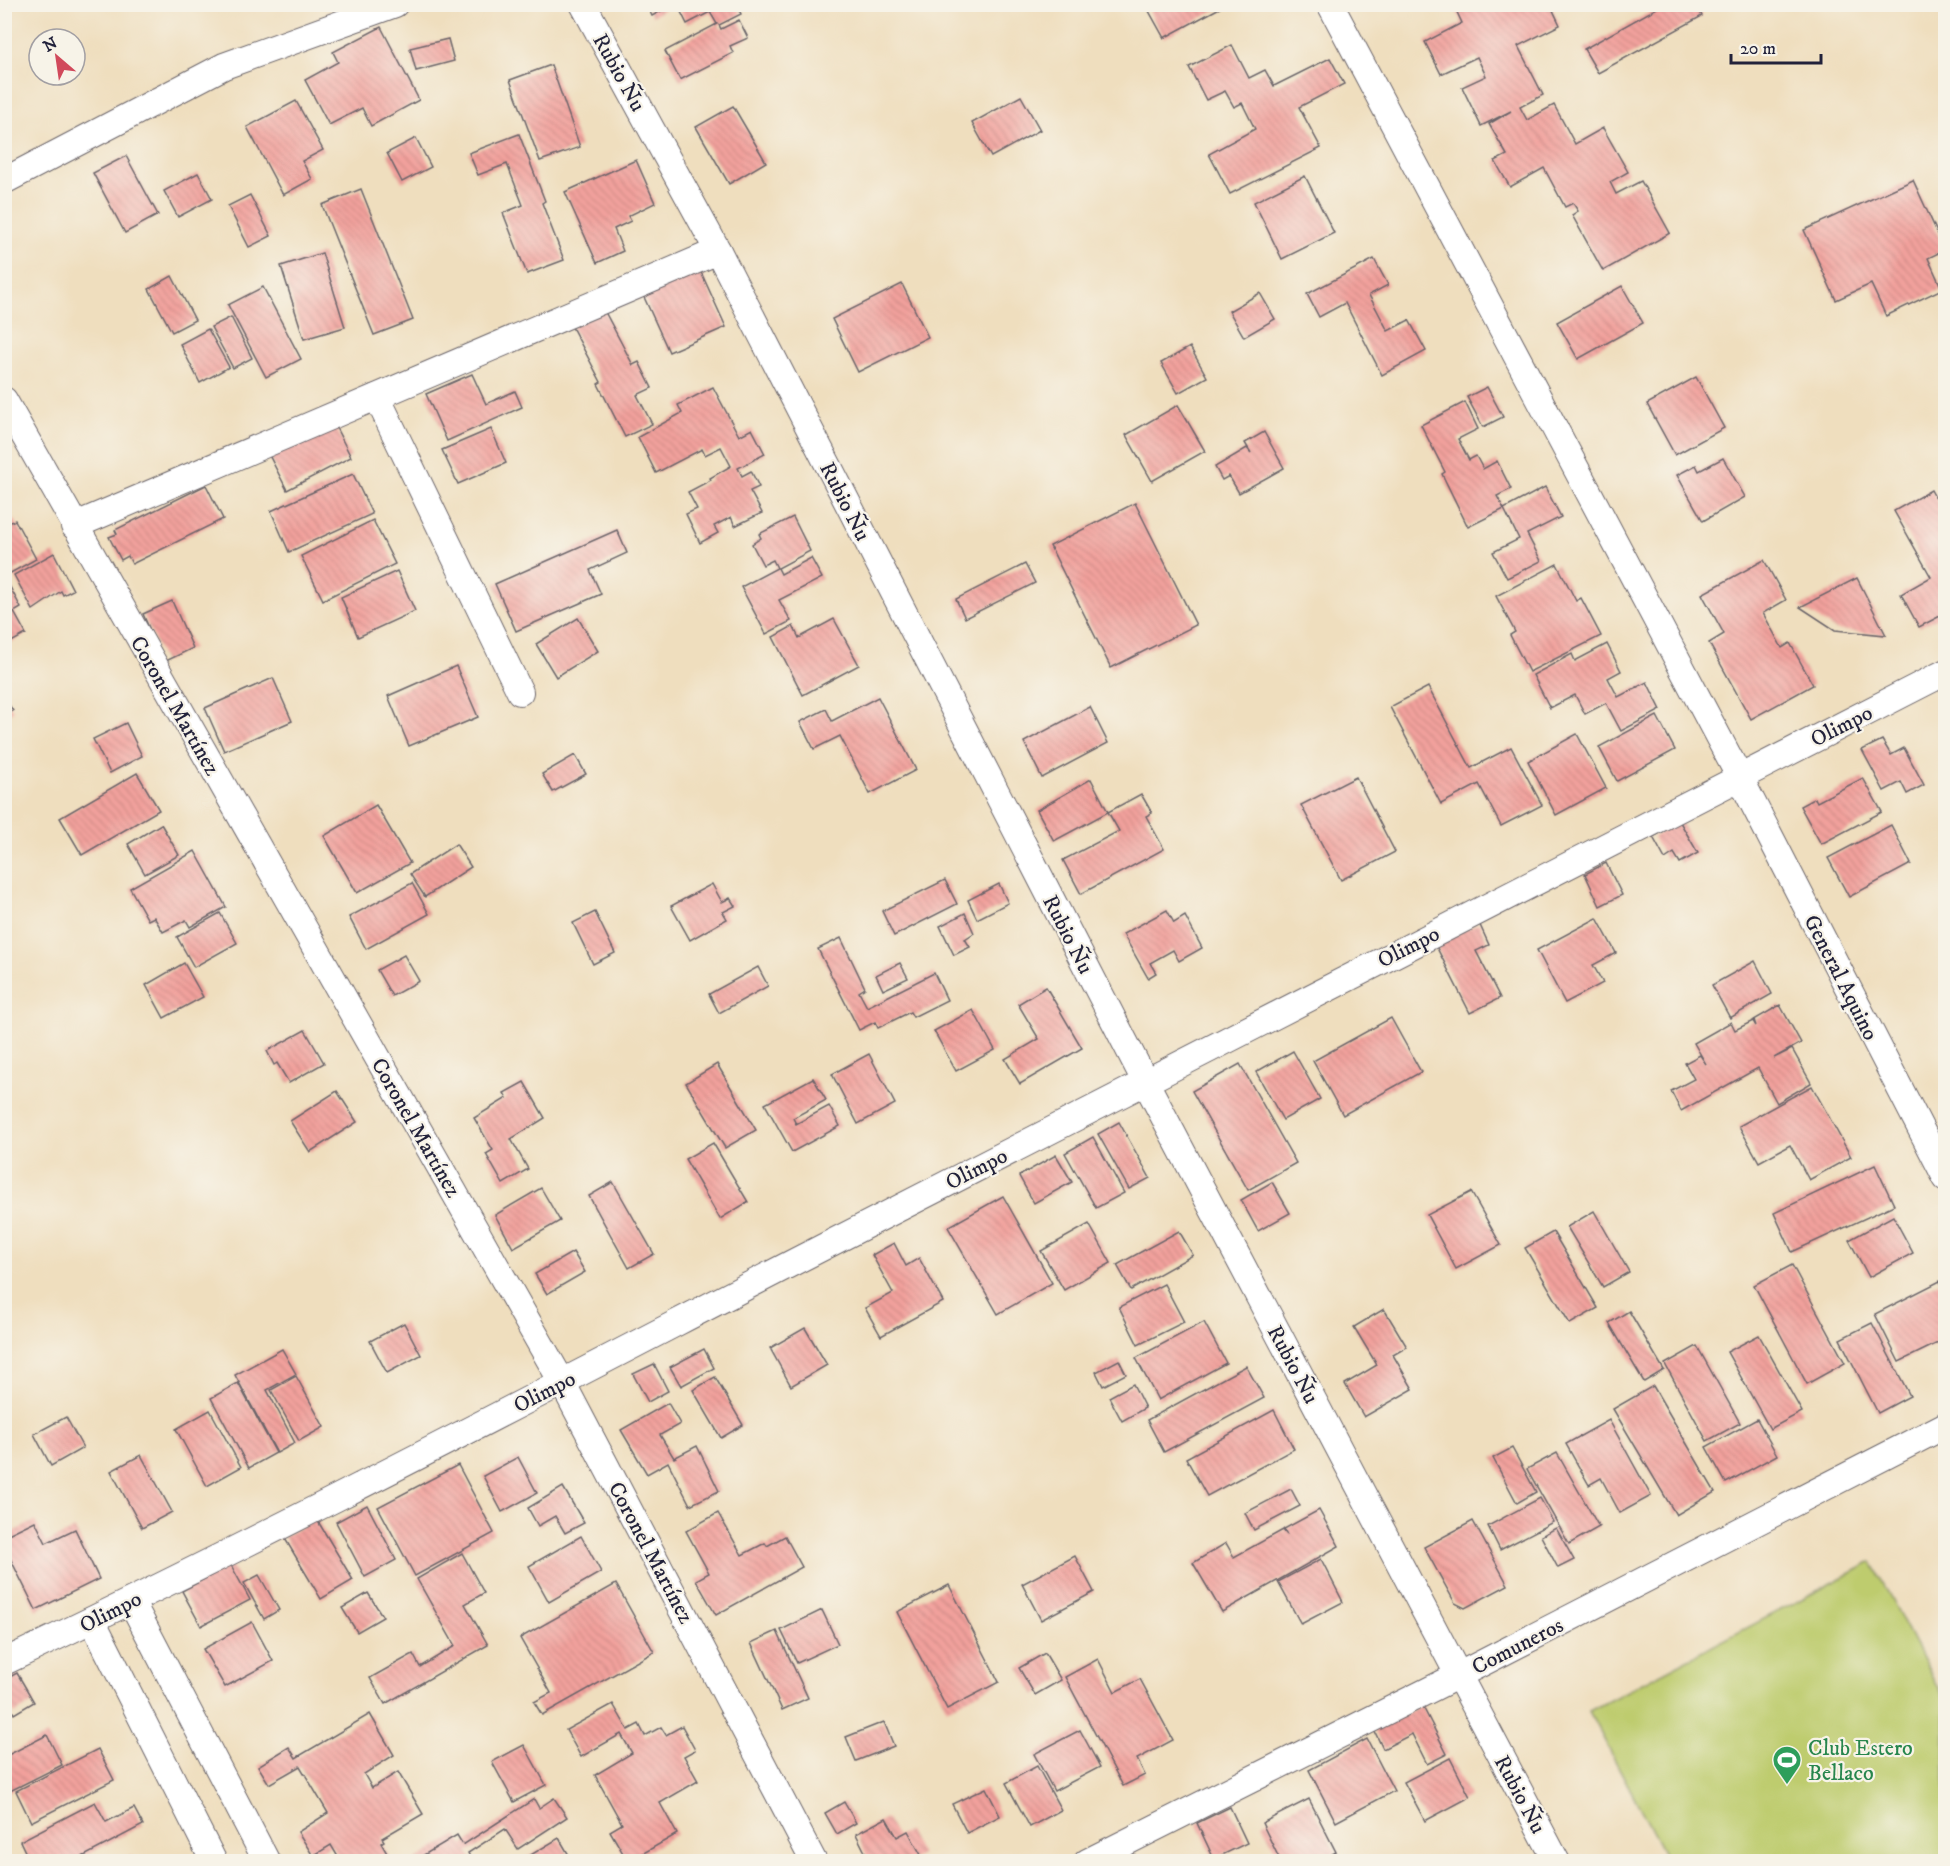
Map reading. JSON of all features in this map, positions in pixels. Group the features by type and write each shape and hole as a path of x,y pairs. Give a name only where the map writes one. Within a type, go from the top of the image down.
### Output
{"street":[{"path":"4,181 224,66 395,4"},
{"name":"Rubio Ñu","path":"583,4 718,251 1145,1081 1557,1862"},
{"name":"General Aquino","path":"1330,4 1740,776 1946,1178"},
{"path":"74,526 718,251"},
{"path":"377,397 520,692"},
{"name":"Coronel Martínez","path":"4,400 562,1382 814,1862"},
{"name":"Olimpo","path":"4,1662 92,1620 562,1382 1946,672"},
{"name":"Comuneros","path":"1087,1862 1459,1675 1946,1425"},
{"path":"131,1600 267,1862"},
{"path":"92,1620 214,1862"}],"green space":[{"name":"Club Estero Bellaco","path":"1872,1562 1945,1701 1945,1861 1668,1861 1589,1711"}],"building":[{"path":"646,4 674,4 652,16"},
{"path":"677,4 736,4 741,14 719,25 721,29 739,20 748,38 730,46 733,53 680,80 665,51 717,24 710,12 687,24"},
{"path":"1161,4 1227,4 1164,38 1149,11"},
{"path":"1461,4 1550,4 1560,25 1518,46 1543,95 1520,107 1527,120 1554,105 1575,144 1603,128 1628,172 1610,182 1616,194 1641,181 1670,233 1603,271 1572,215 1578,211 1573,203 1565,207 1544,168 1510,187 1495,161 1507,155 1489,124 1511,111 1481,126 1462,87 1486,76 1477,57 1441,74 1425,42 1462,23 1455,8"},
{"path":"1658,4 1696,4 1702,16 1598,73 1584,49 1659,7"},
{"path":"381,27 419,100 371,126 362,108 329,125 305,80 338,62 333,52"},
{"path":"448,39 454,61 416,71 410,48"},
{"path":"1232,45 1249,78 1265,70 1274,86 1330,58 1344,84 1299,107 1321,148 1230,194 1209,154 1255,129 1242,103 1234,107 1225,91 1206,100 1189,67"},
{"path":"551,65 580,147 540,161 510,80"},
{"path":"1021,96 1040,130 991,157 972,123"},
{"path":"296,101 323,150 302,161 312,179 283,195 247,127"},
{"path":"733,106 766,162 729,184 696,127"},
{"path":"519,134 545,201 542,203 564,260 527,274 503,213 523,205 507,164 478,175 469,153"},
{"path":"416,138 431,167 402,182 387,153"},
{"path":"126,156 158,215 125,233 93,173"},
{"path":"636,160 655,203 628,216 631,221 614,229 623,251 597,263 565,192"},
{"path":"198,173 212,199 178,217 164,191"},
{"path":"1305,176 1334,233 1282,259 1254,202"},
{"path":"1913,180 1945,250 1928,258 1942,289 1886,316 1871,284 1836,300 1804,230"},
{"path":"361,189 413,320 374,335 322,205"},
{"path":"250,195 271,236 249,247 228,206"},
{"path":"322,253 345,327 304,339 281,266"},
{"path":"1374,259 1388,285 1369,295 1388,331 1409,320 1426,351 1382,375 1345,303 1319,317 1307,294"},
{"path":"700,270 726,327 669,352 643,295"},
{"path":"172,276 195,320 172,332 149,289"},
{"path":"902,284 928,337 858,372 832,319"},
{"path":"1622,286 1643,323 1578,359 1557,322"},
{"path":"263,287 301,359 266,377 228,305"},
{"path":"1260,293 1275,319 1244,337 1229,311"},
{"path":"604,310 633,365 639,362 652,388 637,395 652,424 625,437 598,384 601,382 572,327"},
{"path":"231,317 252,358 233,368 211,327"},
{"path":"208,329 229,367 200,383 180,344"},
{"path":"1190,347 1207,377 1178,393 1161,363"},
{"path":"472,374 486,404 515,391 522,407 447,441 426,394"},
{"path":"1696,377 1724,428 1675,455 1647,404"},
{"path":"713,387 739,436 752,429 765,454 738,468 742,476 751,471 759,487 750,491 762,513 735,526 731,517 714,526 718,533 700,543 686,514 697,509 688,492 731,466 721,447 705,455 702,449 656,473 638,437 682,413 678,405"},
{"path":"1487,387 1503,417 1483,427 1467,397"},
{"path":"1465,402 1478,429 1458,439 1469,460 1476,456 1483,469 1497,461 1511,489 1497,496 1504,509 1468,527 1442,474 1445,472 1421,425"},
{"path":"1178,405 1205,451 1152,481 1126,435"},
{"path":"333,422 351,457 287,490 269,455"},
{"path":"491,429 506,463 458,484 442,450"},
{"path":"1264,432 1284,468 1239,493 1229,476 1222,480 1215,467 1247,448 1251,453 1245,443"},
{"path":"1723,458 1745,497 1703,521 1677,475 1696,465 1699,471"},
{"path":"353,474 372,514 289,552 271,511"},
{"path":"206,485 223,519 132,564 128,556 121,560 109,537 117,534 115,530"},
{"path":"1545,487 1561,517 1527,534 1541,561 1507,578 1493,552 1519,539 1504,509"},
{"path":"1931,490 1941,508 1946,506 1946,613 1919,627 1901,594 1931,577 1894,511"},
{"path":"1135,503 1196,625 1111,668 1050,546"},
{"path":"793,517 810,551 778,568 781,574 811,558 822,578 779,600 791,621 766,634 741,587 777,568 773,560 763,565 752,544 761,538 759,534"},
{"path":"15,520 36,559 7,575 4,570 4,525"},
{"path":"373,520 395,564 323,600 301,556"},
{"path":"617,530 627,553 590,570 601,594 516,631 495,584"},
{"path":"54,553 73,590 63,595 61,591 33,610 14,575"},
{"path":"1764,560 1786,600 1763,613 1782,648 1790,643 1813,685 1751,719 1709,643 1724,634 1702,594"},
{"path":"1025,564 1035,583 965,618 956,599"},
{"path":"1557,564 1576,601 1581,598 1601,636 1529,672 1510,635 1515,632 1496,596"},
{"path":"397,571 415,611 358,637 341,597"},
{"path":"1857,578 1886,635 1835,630 1800,607"},
{"path":"10,587 21,608 14,612 26,634 4,646 4,590"},
{"path":"172,601 193,648 164,662 143,614"},
{"path":"578,618 598,651 556,677 536,644"},
{"path":"834,619 859,665 803,695 773,637 793,626 799,638"},
{"path":"1607,644 1621,671 1608,678 1618,697 1647,682 1661,710 1621,731 1606,703 1585,714 1575,695 1550,708 1533,675 1572,654 1575,661"},
{"path":"456,666 478,717 409,746 388,696"},
{"path":"273,678 292,721 224,751 205,708"},
{"path":"1428,687 1471,768 1511,747 1542,805 1501,826 1479,784 1441,804 1390,707"},
{"path":"4,697 13,711 4,715"},
{"path":"878,697 916,770 870,794 840,736 814,749 800,722 826,709 832,721"},
{"path":"1090,707 1108,743 1042,778 1024,742"},
{"path":"1657,716 1675,750 1617,781 1599,747"},
{"path":"126,723 142,756 110,773 93,739"},
{"path":"1577,734 1606,788 1556,815 1528,761"},
{"path":"1882,740 1891,755 1904,748 1924,785 1907,794 1901,782 1884,791 1862,750"},
{"path":"575,755 586,774 553,792 542,774"},
{"path":"137,773 159,810 82,855 60,818"},
{"path":"1356,777 1395,852 1341,880 1301,805"},
{"path":"1863,778 1882,812 1821,844 1800,806 1815,798 1817,802"},
{"path":"1091,779 1108,812 1054,841 1037,810"},
{"path":"1141,794 1152,813 1146,816 1164,849 1081,894 1063,860 1119,831 1108,812"},
{"path":"376,805 410,863 357,893 324,836"},
{"path":"1680,822 1698,853 1680,863 1674,853 1665,859 1653,837"},
{"path":"161,824 179,855 145,874 128,844"},
{"path":"1891,825 1911,864 1849,897 1828,858"},
{"path":"456,844 471,867 425,897 410,874"},
{"path":"195,851 226,907 190,927 186,920 163,932 154,917 148,920 130,888"},
{"path":"1606,863 1622,895 1600,906 1585,874"},
{"path":"945,880 957,904 894,936 882,911"},
{"path":"412,883 429,914 366,949 349,917"},
{"path":"712,884 722,902 730,898 735,906 723,912 727,919 690,940 671,906"},
{"path":"999,884 1008,903 977,919 968,900"},
{"path":"1167,910 1174,923 1185,916 1202,948 1179,961 1173,950 1150,963 1156,973 1148,978 1123,934"},
{"path":"595,912 615,953 593,964 573,923"},
{"path":"220,913 237,943 194,967 177,937"},
{"path":"965,913 974,933 965,939 970,947 954,955 940,926"},
{"path":"1597,918 1616,953 1593,965 1603,983 1565,1003 1537,950"},
{"path":"1479,923 1489,945 1476,951 1500,998 1470,1013 1435,944"},
{"path":"841,938 865,988 859,992 867,1007 934,973 947,1000 913,1017 910,1012 878,1028 875,1022 859,1030 818,949"},
{"path":"404,955 419,981 392,996 377,970"},
{"path":"1755,961 1772,994 1730,1018 1712,985"},
{"path":"184,963 203,997 164,1018 146,985"},
{"path":"900,963 908,978 883,990 876,975"},
{"path":"758,967 768,986 719,1013 709,994"},
{"path":"1046,987 1082,1048 1020,1084 1005,1059 1039,1039 1018,1004"},
{"path":"1780,1005 1801,1043 1774,1058 1792,1049 1811,1083 1777,1103 1758,1068 1681,1111 1671,1091 1694,1079 1685,1063 1700,1055 1706,1064 1694,1043 1731,1022 1735,1030 1753,1021 1756,1026 1754,1020"},
{"path":"973,1010 995,1050 956,1071 934,1031"},
{"path":"1391,1018 1421,1072 1343,1115 1313,1061"},
{"path":"305,1030 324,1063 289,1083 277,1063 274,1065 267,1051"},
{"path":"1293,1051 1320,1099 1283,1120 1256,1072"},
{"path":"869,1054 895,1104 858,1124 832,1074"},
{"path":"717,1064 756,1130 725,1148 686,1083"},
{"path":"1240,1064 1296,1163 1248,1190 1192,1091"},
{"path":"813,1078 826,1100 793,1118 796,1124 829,1106 840,1126 792,1152 765,1104"},
{"path":"524,1082 545,1118 511,1139 528,1169 503,1184 486,1154 493,1150 474,1118 507,1098 504,1093"},
{"path":"1812,1086 1851,1157 1809,1180 1790,1145 1759,1162 1739,1126"},
{"path":"337,1091 357,1122 310,1152 290,1121"},
{"path":"1119,1122 1150,1178 1129,1189 1098,1134"},
{"path":"1093,1137 1124,1193 1096,1208 1065,1153"},
{"path":"713,1143 748,1202 720,1219 685,1159"},
{"path":"1056,1155 1072,1182 1034,1203 1019,1176"},
{"path":"1875,1165 1894,1205 1792,1252 1774,1213"},
{"path":"613,1182 654,1254 629,1268 589,1196"},
{"path":"1272,1182 1290,1213 1258,1231 1241,1200"},
{"path":"541,1188 560,1221 513,1248 495,1215"},
{"path":"1471,1192 1501,1245 1456,1269 1427,1215"},
{"path":"1003,1196 1052,1283 998,1314 948,1227"},
{"path":"1594,1211 1629,1272 1603,1287 1567,1227"},
{"path":"1893,1216 1913,1253 1869,1277 1849,1240"},
{"path":"1089,1224 1111,1263 1064,1290 1041,1251"},
{"path":"1179,1231 1193,1255 1131,1290 1117,1265"},
{"path":"1553,1232 1598,1308 1570,1324 1525,1248"},
{"path":"894,1243 906,1266 919,1258 943,1302 881,1336 865,1308 893,1293 872,1255"},
{"path":"573,1252 585,1272 547,1294 535,1274"},
{"path":"1792,1265 1845,1363 1807,1384 1754,1285"},
{"path":"1940,1281 1946,1293 1946,1339 1899,1362 1875,1314"},
{"path":"1164,1284 1184,1322 1138,1345 1119,1307"},
{"path":"1384,1309 1407,1347 1393,1355 1413,1389 1364,1417 1345,1384 1377,1365 1354,1327"},
{"path":"1629,1311 1664,1370 1644,1382 1609,1323"},
{"path":"1204,1322 1226,1363 1158,1400 1136,1358"},
{"path":"404,1323 421,1355 387,1373 370,1341"},
{"path":"1872,1323 1910,1396 1878,1413 1840,1339"},
{"path":"805,1328 827,1365 791,1386 770,1348"},
{"path":"1759,1335 1802,1412 1770,1429 1727,1352"},
{"path":"1697,1346 1740,1423 1707,1441 1665,1364"},
{"path":"282,1349 296,1374 267,1390 295,1443 277,1453 235,1375"},
{"path":"704,1349 714,1368 681,1386 670,1367"},
{"path":"1119,1360 1126,1374 1103,1386 1096,1372"},
{"path":"654,1364 668,1391 648,1402 633,1374"},
{"path":"1246,1366 1264,1398 1164,1452 1147,1420"},
{"path":"296,1376 324,1427 299,1441 271,1390"},
{"path":"715,1377 743,1425 721,1438 693,1390"},
{"path":"238,1383 276,1453 249,1468 211,1398"},
{"path":"1133,1384 1145,1408 1122,1421 1109,1397"},
{"path":"1653,1386 1715,1492 1676,1515 1613,1409"},
{"path":"668,1403 680,1424 660,1435 674,1458 697,1446 719,1491 690,1505 668,1462 647,1474 621,1430"},
{"path":"210,1410 241,1467 207,1486 176,1429"},
{"path":"1274,1410 1294,1449 1207,1496 1186,1458"},
{"path":"66,1417 83,1448 51,1466 34,1434"},
{"path":"1757,1419 1777,1455 1726,1483 1706,1447"},
{"path":"1609,1420 1651,1496 1620,1513 1601,1478 1589,1485 1566,1444"},
{"path":"1512,1448 1536,1492 1517,1503 1493,1458"},
{"path":"1557,1453 1599,1527 1569,1544 1527,1469"},
{"path":"141,1455 172,1512 142,1528 111,1471"},
{"path":"518,1457 537,1493 502,1512 483,1476"},
{"path":"458,1465 494,1533 415,1576 378,1507"},
{"path":"563,1487 584,1523 565,1533 555,1516 538,1526 528,1508"},
{"path":"1291,1489 1300,1506 1254,1530 1245,1513"},
{"path":"1540,1498 1553,1522 1500,1550 1488,1526"},
{"path":"367,1505 396,1560 365,1577 336,1522"},
{"path":"1319,1510 1339,1546 1222,1612 1193,1563 1226,1543 1234,1557 1283,1530 1287,1535 1284,1529"},
{"path":"718,1513 742,1555 765,1543 767,1546 785,1536 802,1567 716,1615 696,1580 709,1573 686,1531"},
{"path":"316,1518 353,1580 321,1599 284,1537"},
{"path":"35,1521 46,1543 75,1529 99,1579 36,1610 4,1546 4,1536"},
{"path":"1473,1521 1508,1585 1465,1608 1455,1603 1424,1547"},
{"path":"1556,1528 1574,1560 1558,1568 1541,1536"},
{"path":"581,1536 601,1572 549,1602 529,1566"},
{"path":"462,1553 484,1593 465,1604 488,1645 385,1704 370,1678 413,1654 420,1667 455,1646 417,1579"},
{"path":"1075,1556 1094,1592 1041,1620 1022,1584"},
{"path":"1321,1559 1343,1602 1301,1624 1278,1582"},
{"path":"231,1565 250,1600 201,1626 182,1591"},
{"path":"259,1575 279,1610 264,1619 244,1583"},
{"path":"616,1584 654,1652 542,1715 534,1702 551,1693 520,1638"},
{"path":"949,1585 999,1682 947,1709 897,1612"},
{"path":"368,1593 383,1617 357,1632 342,1608"},
{"path":"822,1610 838,1644 797,1663 781,1630"},
{"path":"252,1622 273,1661 225,1687 203,1649"},
{"path":"777,1631 808,1698 782,1710 751,1643"},
{"path":"1045,1653 1061,1680 1035,1695 1019,1668"},
{"path":"1098,1659 1115,1692 1140,1679 1173,1740 1137,1759 1145,1775 1123,1786 1065,1677"},
{"path":"17,1673 34,1702 14,1714 4,1697 4,1680"},
{"path":"613,1704 628,1730 639,1724 645,1736 661,1727 666,1735 682,1726 695,1750 684,1756 698,1781 660,1803 677,1834 628,1862 610,1831 622,1824 595,1775 632,1753 621,1734 581,1757 566,1730"},
{"path":"1422,1705 1447,1754 1427,1764 1412,1734 1383,1749 1374,1730"},
{"path":"370,1714 394,1755 364,1774 372,1788 398,1772 423,1814 382,1838 384,1841 381,1843 392,1862 341,1862 331,1845 313,1856 298,1832 328,1813 300,1766 269,1784 258,1766 289,1747 296,1758"},
{"path":"884,1722 894,1746 856,1761 846,1737"},
{"path":"1080,1730 1100,1767 1054,1791 1034,1754"},
{"path":"47,1735 62,1765 4,1794 4,1757"},
{"path":"1367,1739 1394,1791 1336,1822 1309,1770"},
{"path":"524,1745 546,1785 514,1802 492,1762"},
{"path":"98,1749 114,1780 31,1822 16,1791"},
{"path":"1450,1758 1470,1797 1425,1821 1404,1782"},
{"path":"1037,1766 1061,1810 1030,1827 1006,1783"},
{"path":"986,1788 1000,1816 967,1833 952,1804"},
{"path":"554,1798 567,1817 518,1849 505,1829 468,1853 471,1859 467,1862 412,1862 457,1835 463,1845 534,1799 539,1808"},
{"path":"1309,1799 1336,1852 1318,1862 1281,1862 1262,1823"},
{"path":"95,1802 106,1822 134,1808 143,1825 73,1862 30,1862 20,1841"},
{"path":"844,1802 856,1823 837,1834 825,1813"},
{"path":"1230,1807 1247,1843 1214,1859 1197,1823"},
{"path":"886,1818 897,1837 908,1831 921,1855 909,1862 870,1862 856,1834"},
{"path":"559,1838 573,1862 519,1862"},
{"path":"131,1855 134,1862 119,1862"}],"place":[{"name":"Club Estero Bellaco","path":"1787,1786"}]}
